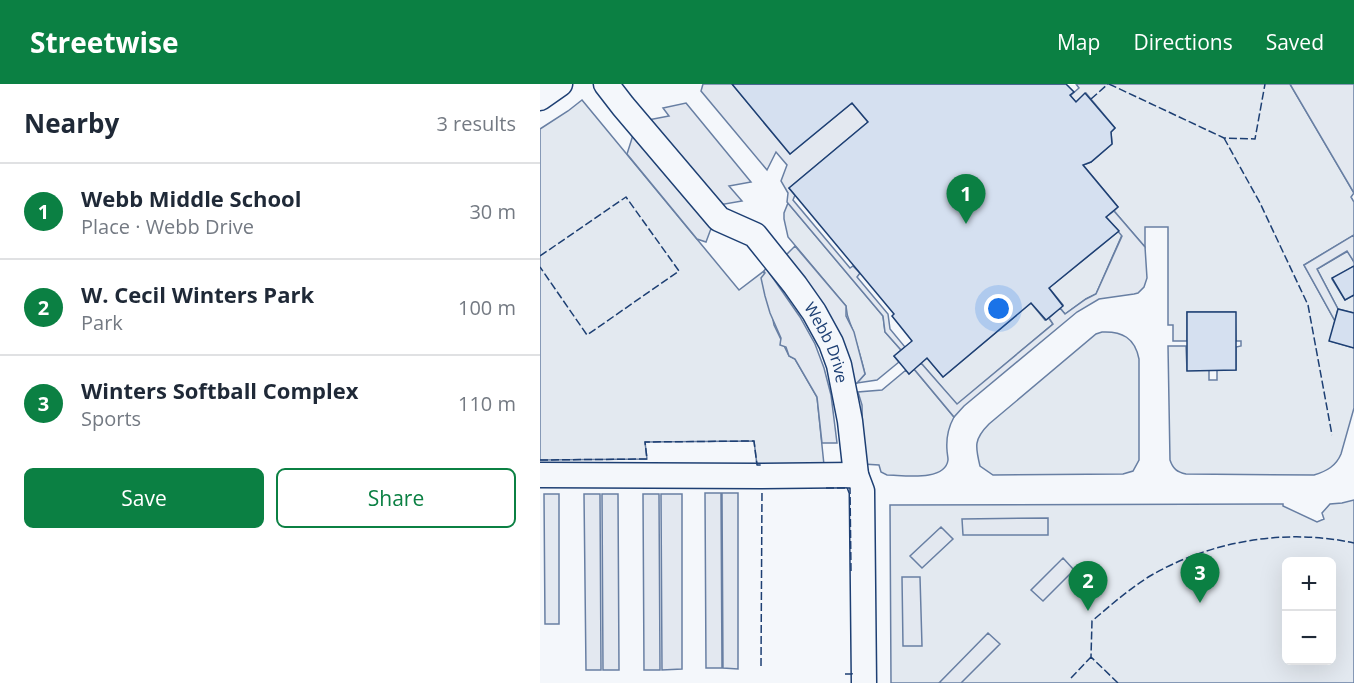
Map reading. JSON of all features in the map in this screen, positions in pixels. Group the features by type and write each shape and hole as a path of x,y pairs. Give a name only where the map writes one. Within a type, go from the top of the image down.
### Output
{"street":[{"path":"540,98 560,84"},
{"name":"Webb Drive","path":"608,86 719,219 755,235 808,303 831,344 844,388 856,475 862,491 864,683"},
{"path":"540,475 856,475"}],"shaded area":[{"path":"703,84 732,84 790,154 852,103 868,122 789,188 795,195 793,200 850,268 853,266 860,273 857,277 888,314 890,329 905,347 901,350 885,332 883,316 787,202 788,193 781,181 787,165 776,152 767,170 701,91"},
{"path":"1076,84 1290,84 1354,193 1351,197 1354,202 1354,235 1304,265 1335,321 1330,341 1354,348 1354,408 1341,454 1330,468 1314,475 1186,474 1172,466 1168,346 1186,346 1187,370 1209,370 1209,380 1217,380 1217,370 1236,370 1236,347 1241,346 1241,341 1236,341 1235,312 1187,312 1187,341 1173,341 1173,325 1168,325 1168,227 1145,227 1145,247 1114,211 1118,207 1083,165 1091,162 1112,144 1111,132 1115,128 1086,93 1076,102 1070,96 1079,88"},
{"path":"1290,84 1354,84 1354,193"},
{"path":"582,100 739,290 764,271 774,325 789,356 795,359 817,397 824,465 757,465 754,441 645,442 647,459 540,460 540,129"},
{"path":"686,103 751,182 729,186 742,201 719,205 648,120 669,116 663,108"},
{"path":"633,135 712,226 706,242 697,239 627,154"},
{"path":"788,203 883,316 885,332 901,350 894,356 899,362 877,380 857,383 865,374 846,306 788,237 784,213"},
{"path":"1114,211 1145,247 1147,278 1144,287 1138,293 1099,299 1077,312 964,406 954,417 914,369 921,363 957,404 1053,324 1049,318 1060,308 1065,314 1096,294 1122,236 1106,217"},
{"path":"1119,231 1122,235 1096,294 1065,314 1060,308 1063,305 1049,288"},
{"path":"1354,235 1354,262 1347,251 1317,269 1338,309 1335,321 1304,265"},
{"path":"795,246 846,306 846,316 854,332 865,374 857,383 851,383 784,257"},
{"path":"1348,251 1354,266 1332,279 1345,300 1354,295 1354,313 1338,309 1317,269"},
{"path":"766,268 800,317 815,344 831,395 837,443 822,443 817,397 795,359 789,356 786,347 780,345 781,338 770,313 761,278"},
{"path":"1031,303 1045,320 1049,318 1053,324 957,405 921,363 927,358 943,377"},
{"path":"1102,332 1127,337 1134,346 1139,359 1139,460 1133,471 1123,474 993,475 980,466 977,443 984,429 1096,334"},
{"path":"914,369 954,417 947,437 948,460 945,467 932,474 887,475 881,472 879,465 863,464 862,405 858,392 882,390 906,370 909,374"},
{"path":"705,493 721,493 722,668 706,668"},
{"path":"722,493 738,493 738,669 723,668"},
{"path":"544,494 559,494 559,624 545,624"},
{"path":"584,494 600,494 601,670 586,670"},
{"path":"602,494 618,494 619,670 603,670"},
{"path":"643,494 659,494 660,670 644,670"},
{"path":"661,494 682,494 682,669 662,670"},
{"path":"1354,500 1354,683 891,683 890,505 1283,504 1317,522 1324,519 1322,513 1330,504"},
{"path":"1048,518 1048,535 963,535 962,519"},
{"path":"941,527 953,539 922,568 910,556"},
{"path":"1063,558 1074,570 1043,601 1031,590"},
{"path":"902,577 920,577 922,646 903,646"},
{"path":"988,633 1000,644 961,683 939,683"}],"building":[{"path":"732,84 1066,84 1074,92 1070,95 1076,102 1085,93 1115,128 1111,132 1112,144 1091,162 1083,165 1118,207 1106,217 1119,231 1049,288 1063,306 1046,320 1031,303 943,377 927,358 909,374 894,356 912,341 892,316 894,314 789,188 868,122 852,103 790,154"},
{"path":"1354,266 1354,295 1345,300 1332,278"},
{"path":"1338,309 1354,313 1354,348 1329,341"},
{"path":"1187,312 1236,312 1236,370 1187,371"}],"fence":[{"path":"1091,99 1108,84"},
{"path":"1109,84 1224,138 1255,139 1265,84"},
{"path":"1224,138 1260,203 1308,305 1332,435"},
{"path":"540,256 626,197 679,271 587,335 540,267"},
{"path":"540,460 647,459 645,442 754,441 757,465 761,465"},
{"path":"826,488 850,488 851,571"},
{"path":"761,666 762,490"},
{"path":"1118,683 1091,657 1092,621 1150,576 1198,554 1249,541 1302,537 1354,543"},
{"path":"1071,678 1091,657"},
{"path":"845,674 852,674 852,670"}],"place":[{"name":"Webb Middle School","path":"966,224"},
{"name":"Winters Softball Complex","path":"1200,603"},
{"name":"W. Cecil Winters Park","path":"1088,611"}]}
